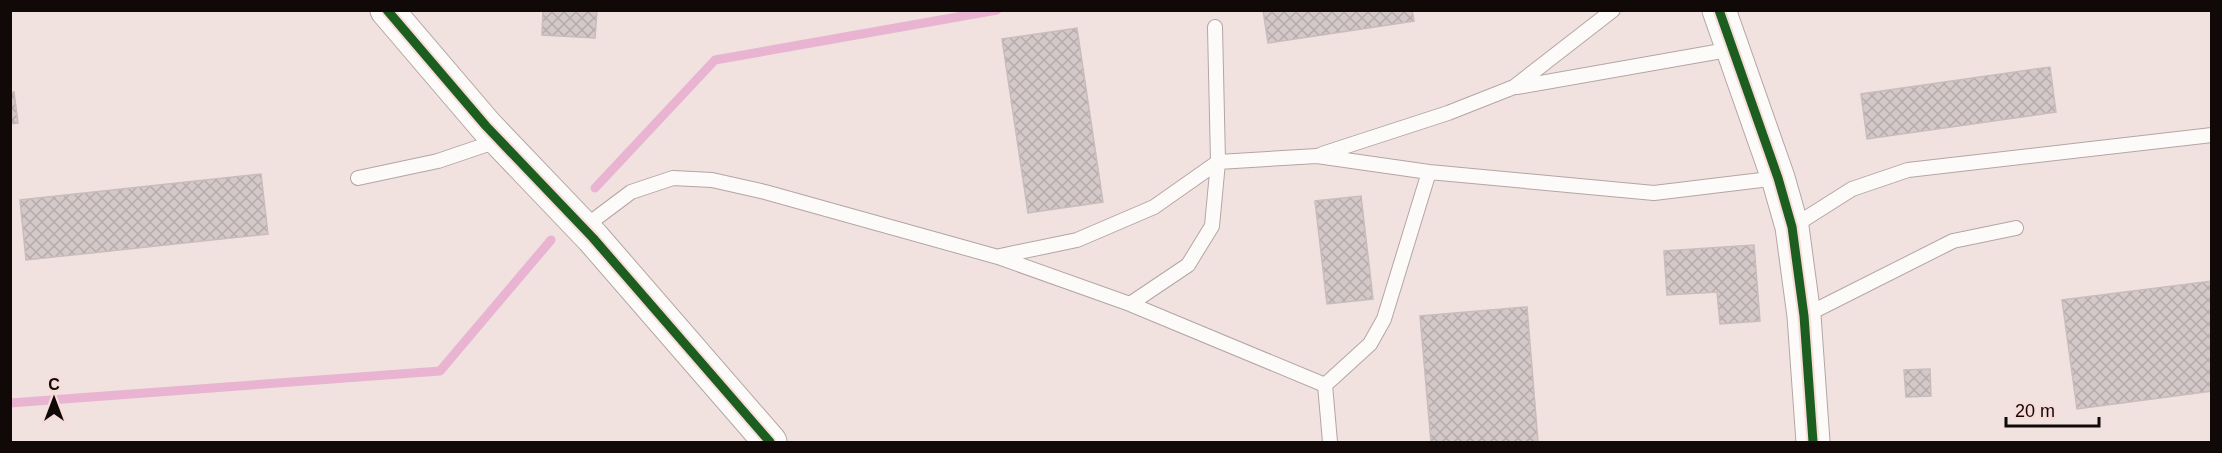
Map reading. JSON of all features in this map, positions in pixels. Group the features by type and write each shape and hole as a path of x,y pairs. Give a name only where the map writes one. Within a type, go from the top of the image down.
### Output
{"street":[{"path":"387,10 499,140 583,228 770,442"},
{"path":"1719,10 1778,178 1792,227 1804,316 1813,442"}],"lane":[{"path":"1514,87 1613,10"},
{"path":"1130,304 1188,265 1212,226 1218,162 1215,27"},
{"path":"1317,156 1449,113 1514,87 1733,49"},
{"path":"1792,227 1852,189 1908,170 2211,135"},
{"path":"358,178 438,161 499,140"},
{"path":"998,257 1077,240 1154,207 1218,162 1317,156 1430,172 1654,193 1778,178"},
{"path":"1325,385 1370,344 1384,320 1430,172"},
{"path":"583,228 631,192 674,178 712,180 765,192 998,257 1130,304 1325,385"},
{"path":"1804,316 1953,241 2016,228"},
{"path":"1325,385 1330,442"}],"building":[{"path":"543,10 597,10 595,38 542,35"},
{"path":"1263,10 1412,10 1414,21 1268,43"},
{"path":"1077,28 1103,202 1028,213 1002,39"},
{"path":"2050,67 2056,112 1867,139 1861,94"},
{"path":"14,92 18,123 10,124 10,93"},
{"path":"261,174 268,234 26,260 20,200"},
{"path":"1361,196 1373,299 1327,304 1315,201"},
{"path":"1754,245 1760,321 1720,324 1717,292 1667,295 1664,251"},
{"path":"2212,281 2212,391 2077,409 2062,300"},
{"path":"1527,307 1538,442 1431,442 1420,316"},
{"path":"1930,369 1931,396 1906,397 1904,370"}],"waterway":[{"path":"595,188 715,60 997,10"},
{"path":"10,403 440,371 551,240"}],"cycle path":[{"path":"387,10 486,126 593,238 770,442"},
{"path":"1719,10 1778,178 1792,227 1804,316 1813,442"}]}
